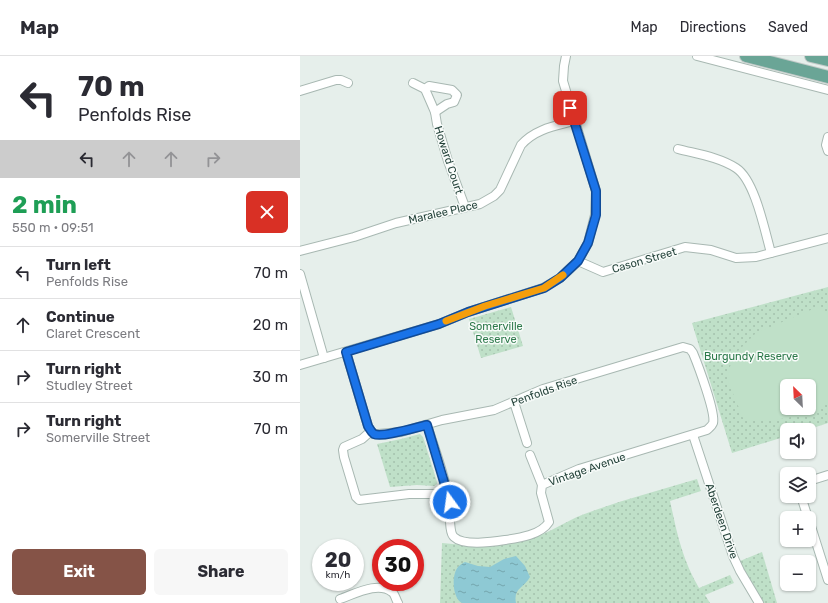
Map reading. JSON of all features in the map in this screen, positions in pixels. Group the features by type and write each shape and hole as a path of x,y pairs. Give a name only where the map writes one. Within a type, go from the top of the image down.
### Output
{"main road":[{"path":"746,56 828,77"},
{"path":"811,56 828,60"}],"street":[{"path":"300,365 439,324 468,312 544,288 560,278 578,261 588,243 596,215 596,191 563,81 566,56"},
{"path":"696,56 828,90"},
{"path":"300,91 336,80 341,80 348,83"},
{"name":"Howard Court","path":"413,83 425,89 435,112 448,161 465,207"},
{"name":"Howard Court","path":"425,89 429,86 452,90 457,95 454,102 447,104 435,112"},
{"name":"Maralee Place","path":"300,251 396,223 480,204 494,196 500,190 521,145 532,134 574,121"},
{"path":"828,137 826,145 828,151"},
{"path":"678,149 721,160 738,169 748,182 755,197 771,253"},
{"name":"Cason Street","path":"578,261 603,272 686,247 711,250 736,258 756,257 828,238"},
{"path":"300,274 324,358"},
{"name":"Penfolds Rise","path":"371,431 374,434 401,432 442,420 494,410 543,389 678,347 686,347"},
{"name":"Vintage Avenue","path":"427,425 450,502 452,534 455,538 462,541 476,543 515,539 546,527 549,522 541,493 542,485 579,469 707,430 713,423 713,417 693,353 686,347"},
{"path":"346,352 368,426 371,431 362,439 344,446 343,450 356,497 359,500 409,494 435,494 447,491"},
{"path":"514,402 527,443"},
{"name":"Aberdeen Drive","path":"693,435 733,556 759,603"},
{"path":"530,455 542,485"},
{"path":"816,479 828,475"},
{"path":"816,541 828,580"},
{"path":"340,599 367,589 382,587 393,592 398,603"}],"green space":[{"name":"Burgundy Reserve","path":"828,287 828,423 816,427 816,423 780,423 780,438 732,453 692,323"},
{"name":"Somerville Reserve","path":"511,307 523,346 481,358 469,319"},
{"path":"813,309 821,309 828,313 828,402 816,409 816,379 780,379 780,415 799,415 761,421 743,418 728,381 729,369 735,354 756,333"},
{"path":"420,434 423,437 437,484 434,486 417,485 390,487 377,444"},
{"path":"697,479 701,491 670,501 684,556 699,588 730,575 734,583 705,595 710,603 440,603 442,543 490,546 526,540 545,533 583,514"},
{"path":"762,552 777,603 762,603 740,561"}],"water":[{"path":"516,556 525,566 530,577 516,594 516,603 462,603 456,596 454,579 456,569 460,565 465,562 478,566 490,567 504,559"}],"slow traffic":[{"path":"446,321 485,306 544,288 563,275"}],"route":[{"path":"450,502 427,425 401,432 374,434 368,426 346,352 439,324 485,306 544,288 560,278 578,261 588,243 596,215 596,191 570,108"}]}
